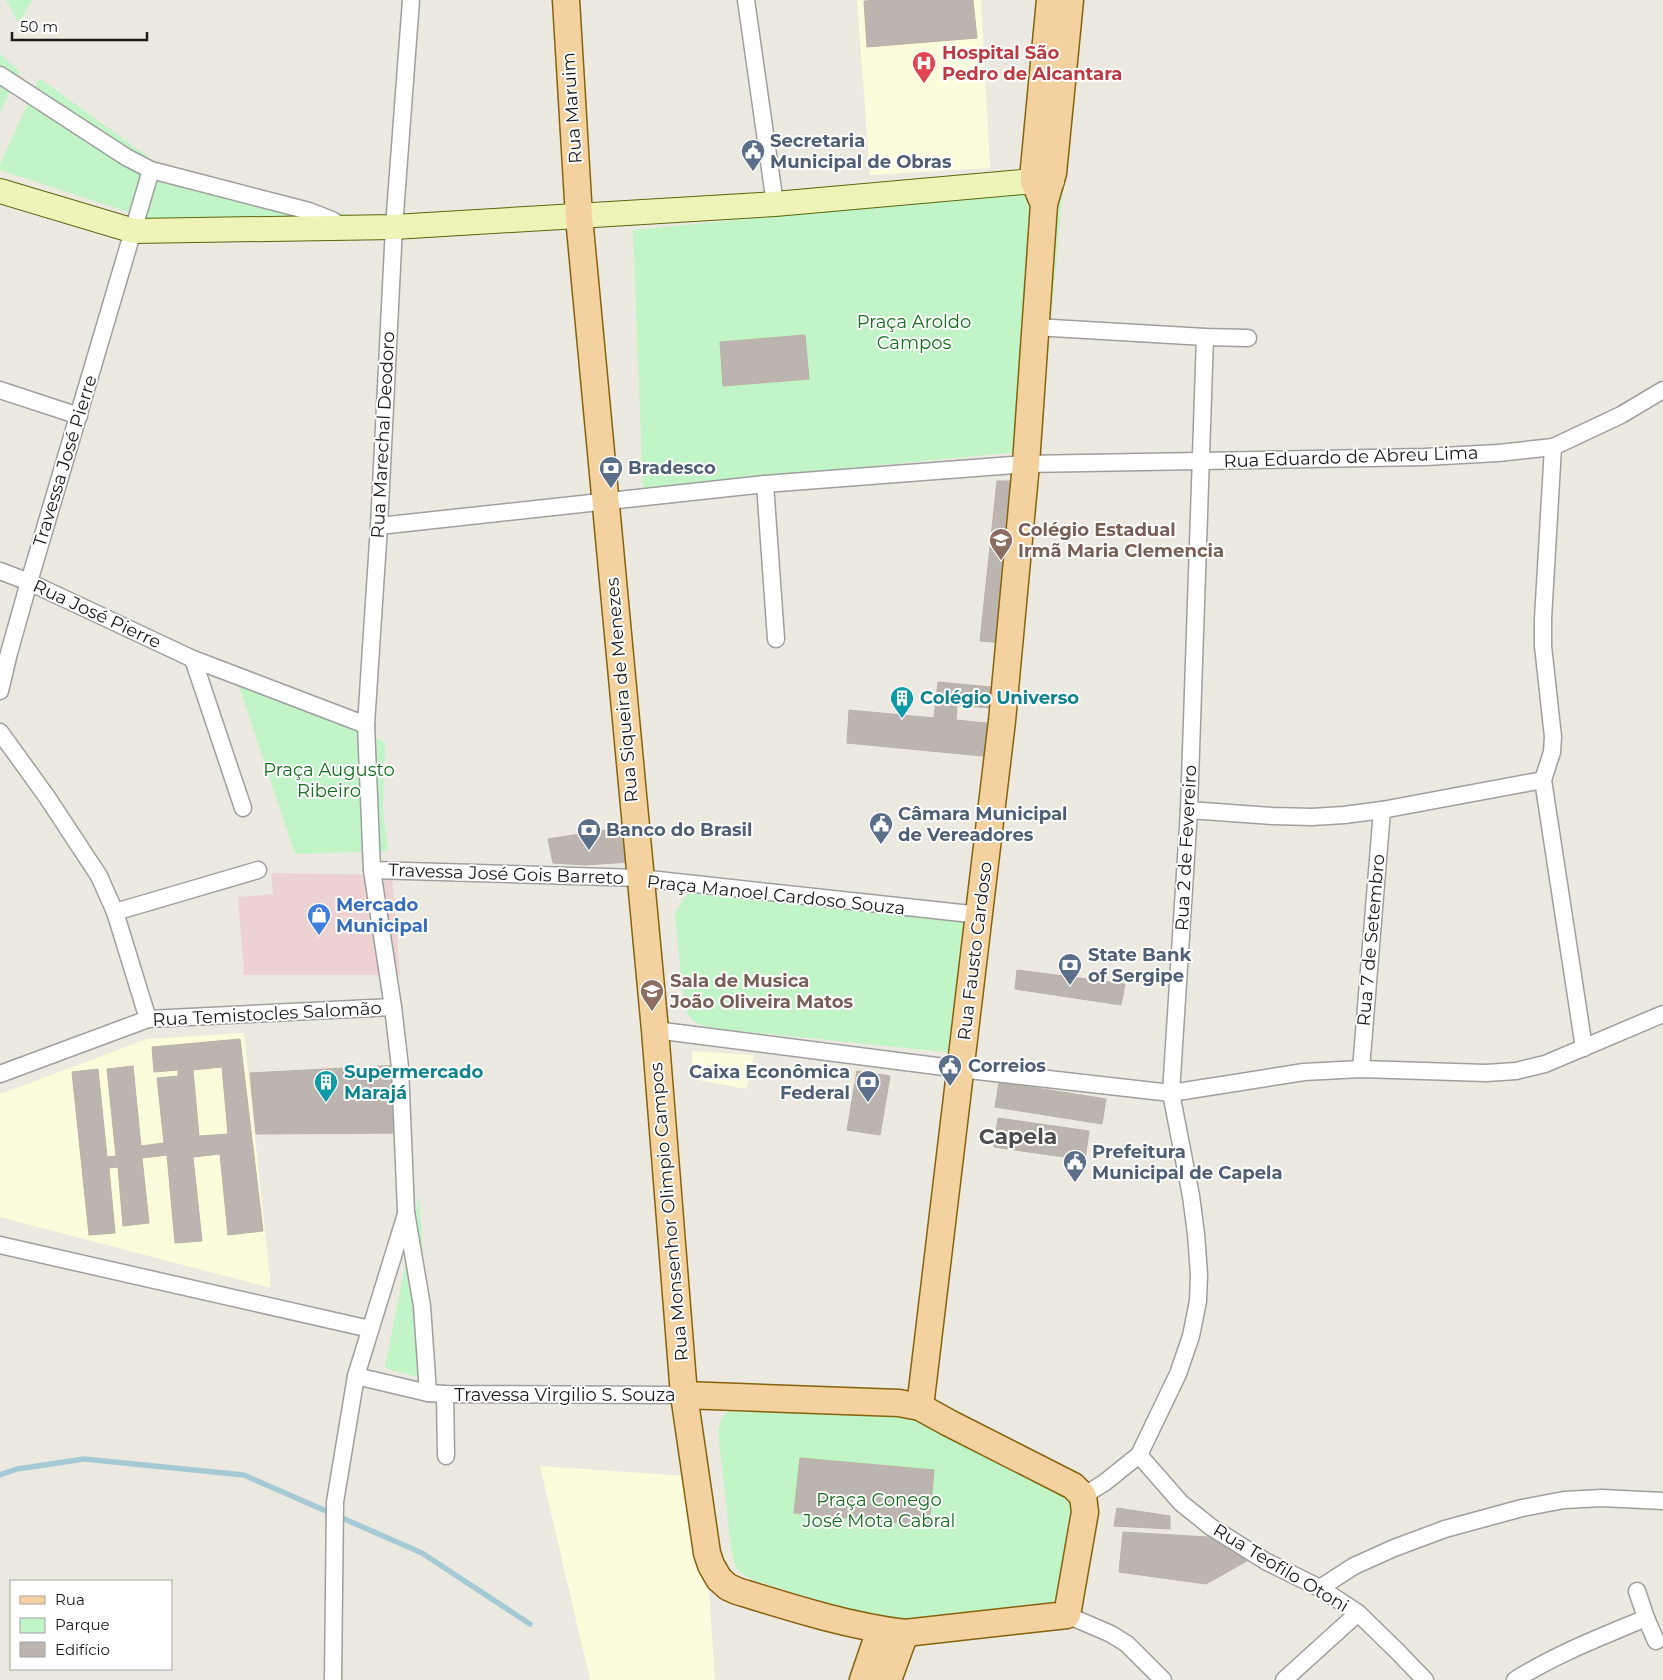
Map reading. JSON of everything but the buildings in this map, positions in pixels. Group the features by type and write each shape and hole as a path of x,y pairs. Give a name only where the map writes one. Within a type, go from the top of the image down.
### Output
{"main road":[{"name":"Rua Maruim","path":"566,0 579,217"},
{"path":"1026,464 1043,189 1050,0"},
{"path":"1043,189 1070,0"},
{"path":"579,217 605,502"},
{"name":"Rua Fausto Cardoso","path":"920,1407 1002,721 1026,464"},
{"name":"Rua Siqueira de Menezes","path":"605,502 640,878"},
{"name":"Praça Manoel Cardoso Souza","path":"640,878 655,1030"},
{"name":"Rua Monsenhor Olimpio Campos","path":"655,1030 684,1395"},
{"path":"684,1395 898,1403 920,1407 1073,1486 1083,1496 1085,1512 1067,1615 905,1633 880,1630 804,1612 737,1592 718,1579 707,1553 684,1395"},
{"path":"863,1680 880,1630"},
{"path":"888,1680 905,1633"}],"street":[{"name":"Rua Marechal Deodoro","path":"406,1212 401,1076 393,1007 372,870 366,725 379,526 394,227 411,0"},
{"path":"746,0 775,204"},
{"path":"0,75 126,158 152,170 309,211 332,220 344,228"},
{"name":"Travessa José Pierre","path":"0,691 8,653 152,170"},
{"path":"0,191 134,231 394,227 1043,189"},
{"path":"1035,327 1248,338"},
{"name":"Rua 2 de Fevereiro","path":"1083,1496 1104,1483 1139,1455 1178,1374 1191,1336 1198,1301 1199,1274 1196,1234 1191,1196 1171,1093 1189,810 1206,337"},
{"path":"0,390 79,416"},
{"name":"Rua Eduardo de Abreu Lima","path":"1026,464 1425,457 1498,453 1553,447 1621,415 1663,390"},
{"path":"1553,447 1543,619 1543,646 1552,752 1543,780 1584,1048"},
{"path":"379,526 765,484 1026,464"},
{"path":"765,484 776,639"},
{"name":"Rua José Pierre","path":"0,571 29,582 193,660"},
{"path":"193,660 366,725"},
{"path":"193,660 243,808"},
{"path":"0,732 47,797 98,876 115,912 148,1019"},
{"path":"1189,810 1312,816 1344,815 1382,810 1543,780"},
{"name":"Rua 7 de Setembro","path":"1361,1069 1382,810"},
{"path":"115,912 258,870"},
{"name":"Travessa José Gois Barreto","path":"372,870 640,878"},
{"name":"Praça Manoel Cardoso Souza","path":"640,878 980,916"},
{"name":"Rua Temistocles Salomão","path":"0,1074 148,1019 393,1007"},
{"path":"655,1030 960,1069 1171,1093 1304,1072 1361,1069 1486,1073 1516,1071 1545,1064 1663,1014"},
{"path":"333,1680 335,1502 356,1376 406,1212"},
{"path":"406,1212 422,1306 428,1393"},
{"path":"0,1245 370,1329"},
{"name":"Travessa Virgilio S. Souza","path":"356,1376 428,1393 445,1394 684,1395"},
{"name":"Travessa Virgilio S. Souza","path":"445,1394 446,1456"},
{"name":"Rua Teofilo Otoni","path":"1139,1455 1181,1504 1211,1527 1267,1562 1320,1588 1358,1613 1425,1680"},
{"path":"1320,1588 1354,1566 1394,1548 1445,1530 1522,1508 1564,1500 1602,1498 1663,1501"},
{"path":"1637,1591 1656,1641"},
{"path":"1284,1680 1358,1613"},
{"path":"1067,1615 1111,1634 1127,1644 1163,1680"},
{"path":"1515,1680 1536,1666 1562,1653 1646,1618"}],"shaded area":[{"name":"Hospital São Pedro de Alcantara","path":"857,0 981,0 990,168 870,175"},
{"name":"Mercado Municipal","path":"271,873 392,875 400,975 244,975 238,897 273,894"},
{"path":"244,1033 271,1288 0,1217 0,1094 147,1039"},
{"path":"692,1051 754,1055 746,1089 693,1079"},
{"path":"540,1466 701,1477 715,1680 590,1680"}],"green space":[{"path":"6,0 32,0 19,24"},
{"path":"0,54 20,72 0,112"},
{"path":"39,78 172,174 379,222 171,226 0,170 0,165"},
{"name":"Praça Aroldo Campos","path":"1063,188 1039,450 643,488 633,230"},
{"name":"Praça Augusto Ribeiro","path":"239,686 385,742 383,809 388,851 295,854"},
{"path":"706,890 965,920 965,1054 711,1028 694,1021 688,1015 684,1006 675,913 687,894"},
{"path":"419,1195 432,1381 385,1368"},
{"name":"Praça Conego José Mota Cabral","path":"920,1404 1081,1501 1069,1599 1049,1608 916,1625 876,1619 753,1580 738,1570 734,1563 731,1546 718,1431 727,1413 734,1409 745,1407"}],"waterway":[{"path":"0,1475 17,1469 84,1459 244,1475 422,1553 530,1624"}],"place":[{"name":"Hospital São Pedro de Alcantara","path":"924,84"},
{"name":"Secretaria Municipal de Obras","path":"753,172"},
{"name":"Bradesco","path":"611,489"},
{"name":"Colégio Estadual Irmã Maria Clemencia","path":"1001,561"},
{"name":"Colégio Universo","path":"902,719"},
{"name":"Câmara Municipal de Vereadores","path":"881,845"},
{"name":"Banco do Brasil","path":"589,851"},
{"name":"Mercado Municipal","path":"319,936"},
{"name":"State Bank of Sergipe","path":"1070,986"},
{"name":"Sala de Musica João Oliveira Matos","path":"652,1012"},
{"name":"Correios","path":"950,1087"},
{"name":"Supermercado Marajá","path":"326,1103"},
{"name":"Caixa Econômica Federal","path":"868,1103"},
{"name":"Prefeitura Municipal de Capela","path":"1075,1183"}],"district":[{"name":"Capela","path":"1018,1136"}]}
